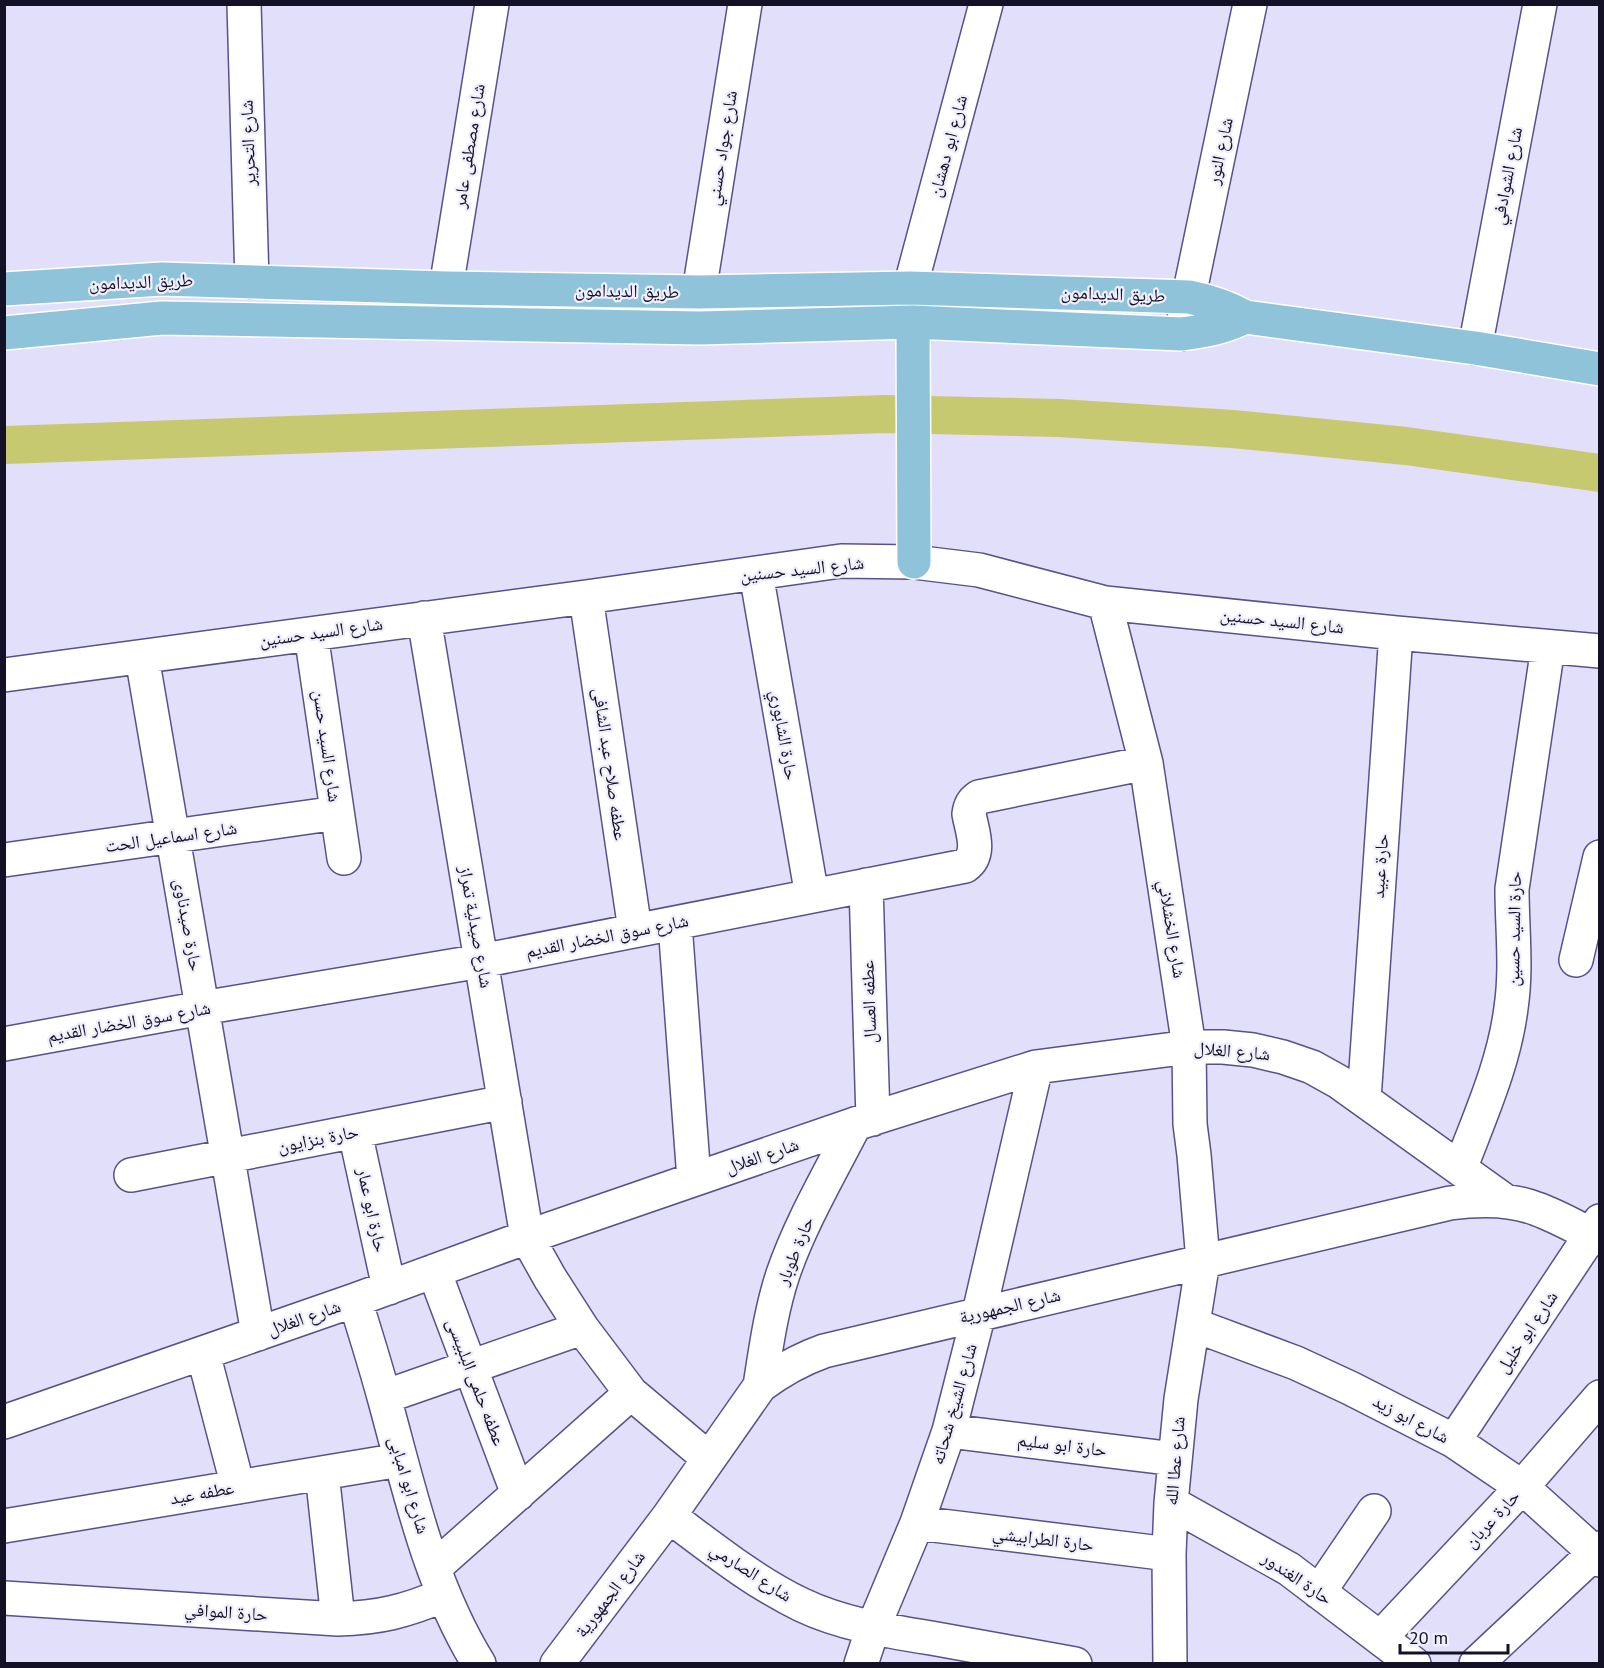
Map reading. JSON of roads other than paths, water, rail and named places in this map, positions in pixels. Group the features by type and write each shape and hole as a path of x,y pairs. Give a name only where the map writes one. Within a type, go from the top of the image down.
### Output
{"main road":[{"name":"طريق الديدامون","path":"4,289 162,279 446,288 699,292 910,288 1189,297 1229,308 1245,317 1475,348 1599,369"},
{"path":"162,279 162,318"},
{"name":"طريق الديدامون","path":"4,333 162,318 700,328 913,322 1181,334 1207,331 1245,317"},
{"path":"913,322 914,562"}],"street":[{"name":"شارع التحرير","path":"244,4 252,282"},
{"name":"شارع مصطفى عامر","path":"446,288 492,4"},
{"name":"شارع جواد حسني","path":"699,292 745,4"},
{"name":"شارع ابو دهشان","path":"910,288 986,4"},
{"name":"شارع النور","path":"1181,334 1250,4"},
{"name":"شارع الشوادفي","path":"1475,348 1540,4"},
{"name":"شارع السيد حسنين","path":"4,675 841,561 914,562 979,570 1105,603 1599,651"},
{"name":"حارة الشابوري","path":"756,573 812,896"},
{"name":"عطفه صلاح عبد الشافى","path":"586,597 635,930"},
{"name":"شارع الخشلاني","path":"1105,603 1146,764 1190,1047 1190,1124 1203,1261"},
{"name":"شارع صيدلية تمراز","path":"424,618 527,1236 550,1278 582,1328 631,1394 708,1458"},
{"name":"حارة عبيد","path":"1364,1099 1396,633"},
{"name":"شارع السيد حسن","path":"311,634 344,858"},
{"name":"حارة السيد حسين","path":"1460,1169 1499,1065 1511,1008 1514,950 1512,889 1548,647"},
{"name":"حارة صيدناوى","path":"142,657 258,1334"},
{"name":"شارع سوق الخضار القديم","path":"4,1044 481,961 965,866 970,863 975,853 969,814 975,800 979,797 1146,764"},
{"name":"شارع اسماعيل الحت","path":"4,860 338,813"},
{"path":"1576,960 1599,857"},
{"name":"عطفه العسال","path":"864,1122 866,885"},
{"path":"675,924 694,1179"},
{"name":"شارع الغلال","path":"4,1422 389,1288 527,1236 864,1122 1036,1067 1190,1047 1253,1050 1283,1057 1339,1082 1505,1201"},
{"name":"شارع الشيخ شحاته","path":"861,1664 873,1628 917,1523 949,1431 1036,1067"},
{"name":"حارة بنزايون","path":"131,1175 505,1102"},
{"name":"حارة طوبار","path":"760,1386 769,1328 784,1273 806,1221 864,1122"},
{"name":"حارة ابو عمار","path":"355,1132 389,1288"},
{"name":"شارع الجمهورية","path":"556,1664 669,1516 760,1386 801,1359 824,1351 979,1313 1450,1203 1477,1200 1505,1201 1535,1208 1597,1232"},
{"name":"شارع ابو خليل","path":"1454,1442 1597,1232"},
{"name":"شارع عطا الله","path":"1170,1664 1171,1503 1181,1399 1203,1261"},
{"name":"عطفه حلمى البلبيسى","path":"434,1271 518,1494"},
{"name":"شارع ابو امبابى","path":"355,1300 400,1460 439,1581 463,1637 479,1664"},
{"name":"شارع ابو زيد","path":"1194,1325 1296,1363 1454,1442 1522,1487 1598,1554"},
{"path":"384,1397 582,1328"},
{"path":"203,1353 238,1487"},
{"name":"حارة الموافي","path":"4,1598 338,1619 366,1618 418,1606 518,1494 631,1394"},
{"name":"حارة عربان","path":"1382,1637 1522,1487 1599,1397"},
{"name":"حارة ابو سليم","path":"949,1431 1175,1460"},
{"name":"عطفه عيد","path":"4,1526 400,1460"},
{"path":"322,1473 338,1619"},
{"name":"حارة الغندور","path":"1171,1503 1289,1569 1382,1637 1414,1664"},
{"path":"1319,1592 1374,1512"},
{"name":"شارع الصارمي","path":"669,1516 772,1589 804,1606 838,1619 873,1628 1075,1664"},
{"name":"حارة الطرابيشي","path":"917,1523 1169,1554"},
{"path":"1476,1664 1598,1554"}],"waterway":[{"path":"5,445 885,414 1059,418 1233,429 1406,446 1600,473"}]}
